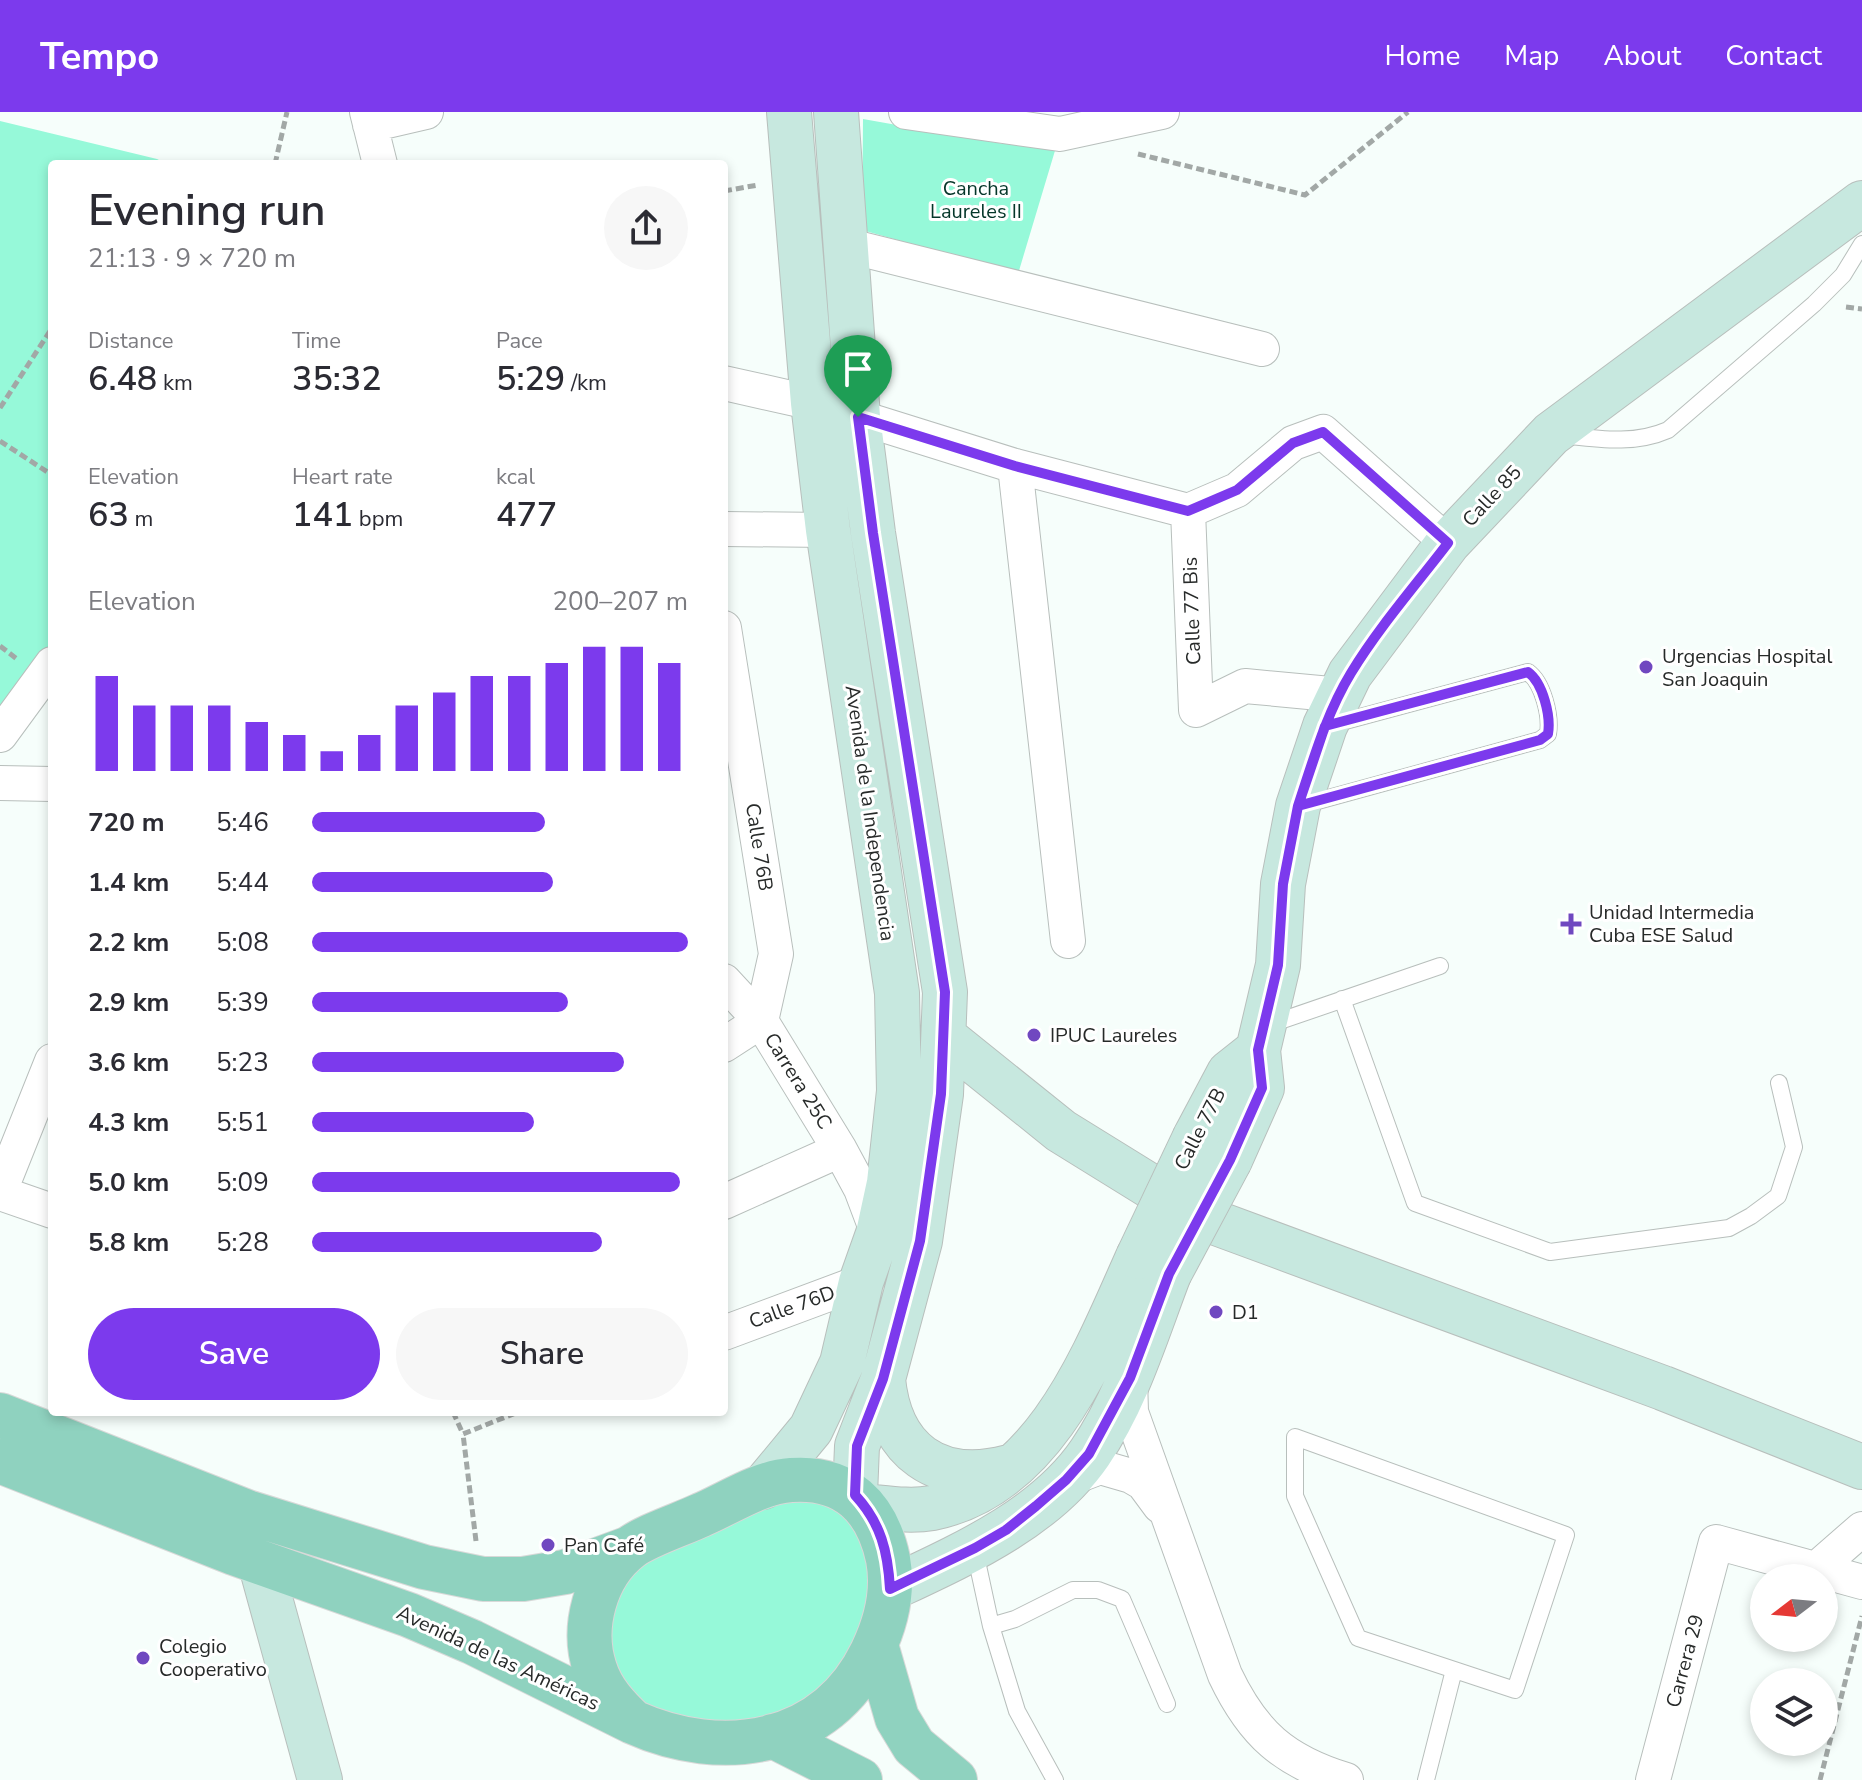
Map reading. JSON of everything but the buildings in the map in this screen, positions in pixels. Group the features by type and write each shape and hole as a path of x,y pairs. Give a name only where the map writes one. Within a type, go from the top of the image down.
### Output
{"main road":[{"name":"Avenida de la Independencia","path":"763,1487 811,1429 842,1363 861,1282 878,1234 875,1186 899,1091 897,993 828,530 813,403 789,112"},
{"path":"836,112 858,417 873,533 945,992 939,1109 920,1241 883,1379 857,1446 860,1500"},
{"name":"Calle 85","path":"1260,1038 1278,965 1283,884 1298,806 1333,710 1350,674 1448,543 1551,434 1862,203"},
{"path":"944,1037 1061,1131 1200,1217 1663,1388 1862,1467"},
{"name":"Calle 77B","path":"860,1500 912,1510 967,1498 1011,1467 1050,1429 1154,1265 1213,1148 1262,1088 1260,1038"},
{"name":"Calle 77B","path":"890,1589 1006,1530 1066,1480 1089,1454 1130,1378 1154,1265"},
{"path":"883,1379 886,1404 895,1428 912,1449 933,1464 958,1473 984,1474 1011,1467"},
{"path":"0,1415 247,1512 424,1567 483,1579 523,1579 565,1572 630,1548 763,1487 790,1480 837,1487 860,1500 877,1523 884,1543 890,1589 883,1626 863,1672 845,1694 812,1719 773,1736"},
{"name":"Avenida de las Américas","path":"0,1461 260,1562 422,1620 633,1722 676,1739 709,1744 742,1744 773,1736"},
{"path":"630,1548 608,1573 593,1603 589,1636 595,1669 610,1699 633,1722"},
{"path":"260,1562 320,1780"},
{"path":"876,1645 897,1718 914,1746 955,1780"},
{"path":"773,1736 860,1780"}],"street":[{"path":"379,160 368,118 426,112"},
{"path":"906,112 1060,134 1162,112"},
{"path":"845,245 1262,349"},
{"path":"728,384 813,403"},
{"path":"858,417 1015,466 1188,511 1237,490 1293,443 1323,432 1448,543"},
{"path":"1015,466 1068,941"},
{"name":"Calle 77 Bis","path":"1188,511 1196,710 1245,686 1333,710"},
{"path":"728,529 828,530"},
{"name":"Calle 76B","path":"728,653 776,954 761,1021"},
{"path":"0,735 48,669"},
{"path":"3,792 48,785"},
{"name":"Carrera 25C","path":"728,985 761,1021 840,1150 875,1186"},
{"path":"728,1042 761,1021"},
{"path":"48,1071 0,1192 48,1210"},
{"path":"728,1200 840,1150"},
{"name":"Calle 76D","path":"728,1332 861,1282"},
{"path":"1130,1378 1131,1412 1225,1675 1240,1707 1259,1732 1288,1756 1346,1780"},
{"path":"1066,1480 1100,1467 1121,1473 1143,1483 1166,1514"},
{"path":"1822,1564 1862,1529"},
{"name":"Carrera 29","path":"1653,1780 1716,1542 1794,1564"},
{"path":"1838,1576 1862,1582"}],"lane":[{"path":"1551,434 1617,441 1654,436 1668,430 1814,304 1843,275 1862,244"},
{"path":"1298,806 1540,740 1548,734 1550,723 1536,678 1528,672 1333,710"},
{"path":"1260,1038 1342,999 1440,966"},
{"path":"1342,999 1415,1203 1550,1252 1729,1228 1751,1216 1778,1196 1794,1147 1779,1083"},
{"path":"1295,1437 1566,1535 1515,1690 1454,1670 1358,1638 1295,1496 1295,1437"},
{"path":"975,1548 991,1626 1017,1711 1055,1780"},
{"path":"991,1626 1015,1619 1073,1590 1098,1590 1122,1599 1167,1704"},
{"path":"1426,1780 1454,1670"}],"path":[{"path":"276,160 287,112"},
{"path":"1136,153 1305,195 1408,112"},
{"path":"0,408 48,334"},
{"path":"0,441 48,472"},
{"path":"0,646 17,659"},
{"path":"455,1416 463,1434 476,1546 483,1579"},
{"path":"463,1434 508,1416"},
{"path":"1820,1780 1862,1616"}],"green space":[{"name":"Cancha Laureles II","path":"863,119 1004,144 1060,134 1018,274 862,230"},
{"path":"0,121 159,160 48,160 48,669 0,735"},
{"path":"837,1487 890,1589 799,1726 633,1722 593,1603 630,1548"}],"place":[{"name":"Urgencias Hospital San Joaquin","path":"1646,667"},
{"name":"Unidad Intermedia Cuba ESE Salud","path":"1571,924"},
{"name":"IPUC Laureles","path":"1034,1035"},
{"name":"D1","path":"1216,1312"},
{"name":"Pan Café","path":"548,1545"},
{"name":"Colegio Cooperativo","path":"143,1658"}],"route":[{"path":"858,417 873,533 945,992 941,1094 930,1188 920,1241 883,1379 857,1446 855,1495 877,1523 889,1565 890,1589 1006,1530 1066,1480 1089,1454 1130,1378 1169,1274 1230,1160 1262,1088 1258,1050 1278,965 1283,884 1298,806 1325,726 1528,672 1536,678 1550,723 1548,734 1540,740 1298,806 1315,757 1325,726 1350,674 1448,543 1323,432 1293,443 1237,490 1188,511 1015,466 858,417"}]}
